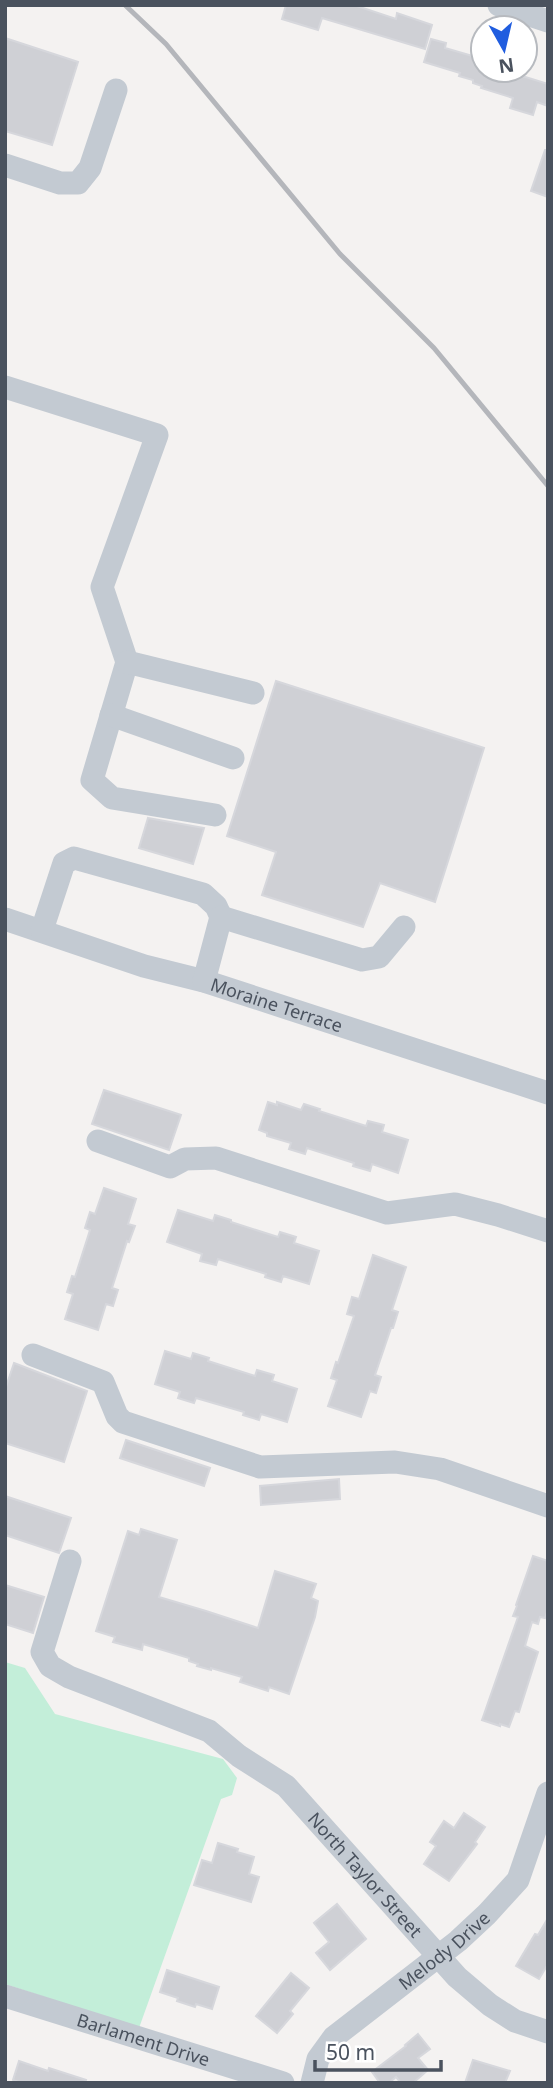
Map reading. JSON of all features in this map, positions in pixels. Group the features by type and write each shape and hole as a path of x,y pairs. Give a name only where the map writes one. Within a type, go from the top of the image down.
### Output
{"street":[{"path":"499,5 548,21"},
{"path":"5,165 60,183 78,183 90,169 116,90"},
{"path":"5,387 157,435 102,587 127,662 92,780 112,798 215,815"},
{"path":"127,662 253,694"},
{"path":"111,715 233,758"},
{"path":"42,930 64,863 74,858 202,894 216,906 221,917 204,981"},
{"path":"221,917 362,960 379,957 404,927"},
{"name":"Moraine Terrace","path":"5,919 144,966 204,981 548,1093"},
{"path":"98,1141 170,1167 185,1159 216,1158 387,1213 454,1204 548,1231"},
{"path":"33,1355 103,1382 117,1416 123,1422 260,1467 395,1462 440,1469 548,1506"},
{"name":"North Taylor Street","path":"70,1562 42,1652 50,1667 69,1677 209,1731 239,1756 286,1786 457,1977 490,2005 515,2021 548,2032"},
{"name":"Melody Drive","path":"312,2083 318,2059 334,2037 438,1956 487,1914 518,1880 548,1793"},
{"name":"Barlament Drive","path":"5,1996 283,2083"}],"green space":[{"path":"5,1662 25,1668 55,1714 223,1759 237,1778 232,1795 221,1799 139,2028 5,1984"}],"building":[{"path":"286,5 354,5 396,19 397,13 432,25 425,49 322,18 318,30 282,19"},
{"path":"5,38 78,62 52,145 5,131"},
{"path":"431,39 446,43 445,48 469,55 469,79 459,76 460,73 424,62"},
{"path":"539,81 548,84 548,106 537,102 533,115 510,108 513,98 481,88 482,86 476,84 539,84"},
{"path":"545,150 548,150 548,197 531,191"},
{"path":"276,681 484,748 435,902 380,883 363,927 262,895 276,852 227,836"},
{"path":"148,818 204,828 193,864 139,848"},
{"path":"104,1090 181,1115 169,1150 92,1124"},
{"path":"268,1102 277,1105 277,1102 301,1110 304,1104 366,1126 368,1121 384,1125 382,1132 408,1140 398,1173 372,1164 370,1171 307,1148 305,1154 289,1149 291,1143 267,1136 267,1133 259,1130"},
{"path":"104,1188 136,1199 128,1224 135,1226 129,1242 127,1241 112,1288 118,1290 113,1306 106,1304 98,1330 65,1319 73,1294 67,1292 72,1276 75,1277 90,1230 85,1228 90,1212 95,1214"},
{"path":"178,1210 213,1221 215,1215 278,1237 280,1232 296,1237 294,1243 319,1251 309,1284 283,1276 281,1282 265,1277 266,1274 218,1259 216,1265 200,1261 202,1254 167,1242"},
{"path":"373,1255 406,1267 392,1310 398,1312 375,1375 381,1377 376,1393 370,1391 361,1417 328,1406 337,1380 331,1378 354,1316 347,1314 352,1297 359,1299"},
{"path":"165,1351 191,1359 193,1353 209,1358 208,1361 255,1376 257,1370 274,1375 272,1381 297,1389 287,1422 261,1414 259,1420 243,1415 244,1412 196,1398 194,1403 178,1398 180,1392 155,1384"},
{"path":"14,1363 87,1391 64,1462 5,1443 5,1390"},
{"path":"126,1440 210,1468 204,1486 120,1458"},
{"path":"339,1479 340,1499 261,1505 260,1486"},
{"path":"5,1496 71,1518 59,1553 5,1535"},
{"path":"141,1529 177,1540 159,1597 258,1628 275,1571 316,1584 311,1598 318,1601 315,1617 289,1694 240,1682 242,1677 197,1666 198,1664 189,1661 189,1658 143,1644 142,1650 113,1642 115,1637 96,1631 128,1531 139,1535"},
{"path":"533,1556 548,1561 548,1609 545,1618 540,1617 538,1624 532,1622 525,1646 538,1652 519,1712 515,1711 509,1727 500,1726 482,1720 518,1617 513,1616"},
{"path":"5,1585 44,1597 33,1633 5,1624"},
{"path":"464,1813 485,1827 475,1842 477,1844 449,1881 424,1864 436,1846 430,1842 444,1821 454,1828"},
{"path":"218,1843 254,1857 249,1874 259,1877 251,1902 194,1885 202,1860 212,1863"},
{"path":"337,1904 366,1939 330,1970 316,1953 329,1942 314,1923"},
{"path":"548,1918 548,1964 539,1979 516,1966"},
{"path":"167,1970 219,1987 212,2009 196,2004 195,2007 160,1992"},
{"path":"291,1973 309,1988 290,2011 293,2014 277,2033 256,2016"},
{"path":"418,2034 430,2049 418,2058 428,2070 413,2083 401,2083 396,2077 389,2083 380,2083 372,2072"},
{"path":"473,2060 510,2071 505,2083 465,2083"},
{"path":"19,2061 86,2080 85,2083 21,2083 13,2080"}],"railway":[{"path":"125,5 166,44 340,254 434,348 548,486"}]}
